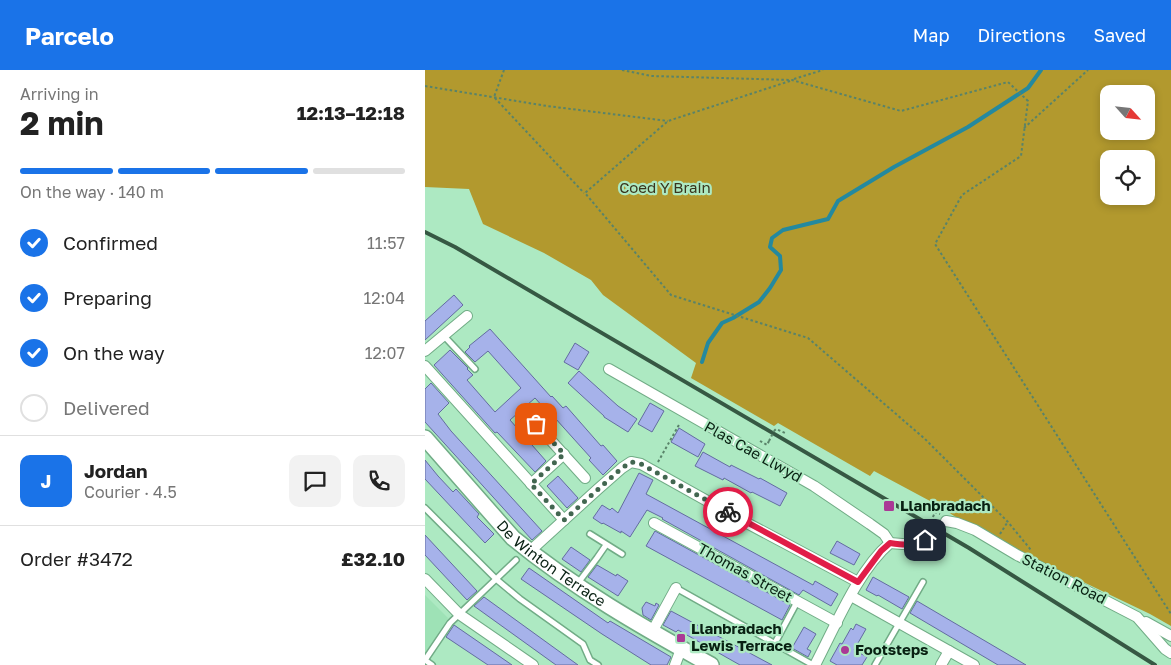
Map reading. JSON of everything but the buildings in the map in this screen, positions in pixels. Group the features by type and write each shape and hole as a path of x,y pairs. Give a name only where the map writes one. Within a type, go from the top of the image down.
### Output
{"street":[{"path":"426,349 467,316"},
{"path":"425,366 564,520"},
{"name":"Plas Cae Llwyd","path":"609,369 814,486 870,524 883,534 890,543"},
{"path":"536,424 585,478"},
{"name":"De Winton Terrace","path":"425,438 513,538 617,612 703,663"},
{"path":"531,484 564,454"},
{"path":"530,551 631,462 641,464 858,582"},
{"name":"Station Road","path":"946,521 975,530 1017,555 1137,617 1165,649 1171,653"},
{"name":"Thomas Street","path":"654,523 837,623"},
{"path":"814,665 858,582 881,551 890,543 905,545 925,540"},
{"path":"425,579 459,614 533,665"},
{"path":"651,632 676,588"},
{"path":"851,596 974,665"},
{"path":"1137,617 1171,636"},
{"path":"675,665 681,649"},
{"path":"941,665 949,651"}],"lane":[{"path":"444,336 475,369"},
{"path":"425,508 496,579 520,599 583,644 590,660 598,665"},
{"path":"590,534 622,554"},
{"path":"577,585 606,545"},
{"path":"432,665 425,660 450,623 516,560"},
{"path":"875,665 923,582"},
{"path":"676,588 814,665"},
{"path":"775,643 797,601"}],"path":[{"path":"494,97 504,70"},
{"path":"622,70 651,76 792,80 901,111 1008,82 1028,101 1021,156 963,195 935,244 1171,614"},
{"path":"585,194 668,121 823,70"},
{"path":"1024,128 1088,70"},
{"path":"425,86 547,106 668,121"},
{"path":"494,97 585,194 671,295 808,338 925,439 1008,522 1032,551"},
{"path":"661,458 685,413"},
{"path":"759,441 767,445 776,429 785,434"}],"shaded area":[{"path":"425,595 448,618 425,653"}],"green space":[{"name":"Coed Y Brain","path":"425,70 1171,70 1171,626 964,522 930,501 874,471 870,476 778,423 774,426 691,378 696,363 603,295 591,280 544,253 483,224 469,189 425,187"}],"waterway":[{"path":"702,362 708,343 722,323 759,302 781,270 780,256 770,247 772,238 783,230 828,219 838,201 894,167 968,127 1028,88 1041,70"}],"tunnel":[{"path":"925,540 946,521"}],"railway":[{"path":"425,232 455,247 969,548 1155,665"}],"way so far":[{"path":"536,424 564,454 531,484 564,520 631,462 641,464 728,512"}],"place":[{"name":"Llanbradach","path":"889,506"},
{"name":"Llanbradach Lewis Terrace","path":"681,638"},
{"name":"Footsteps","path":"845,650"}],"route":[{"path":"728,512 858,582 872,561 890,543 905,545 925,540"}]}
